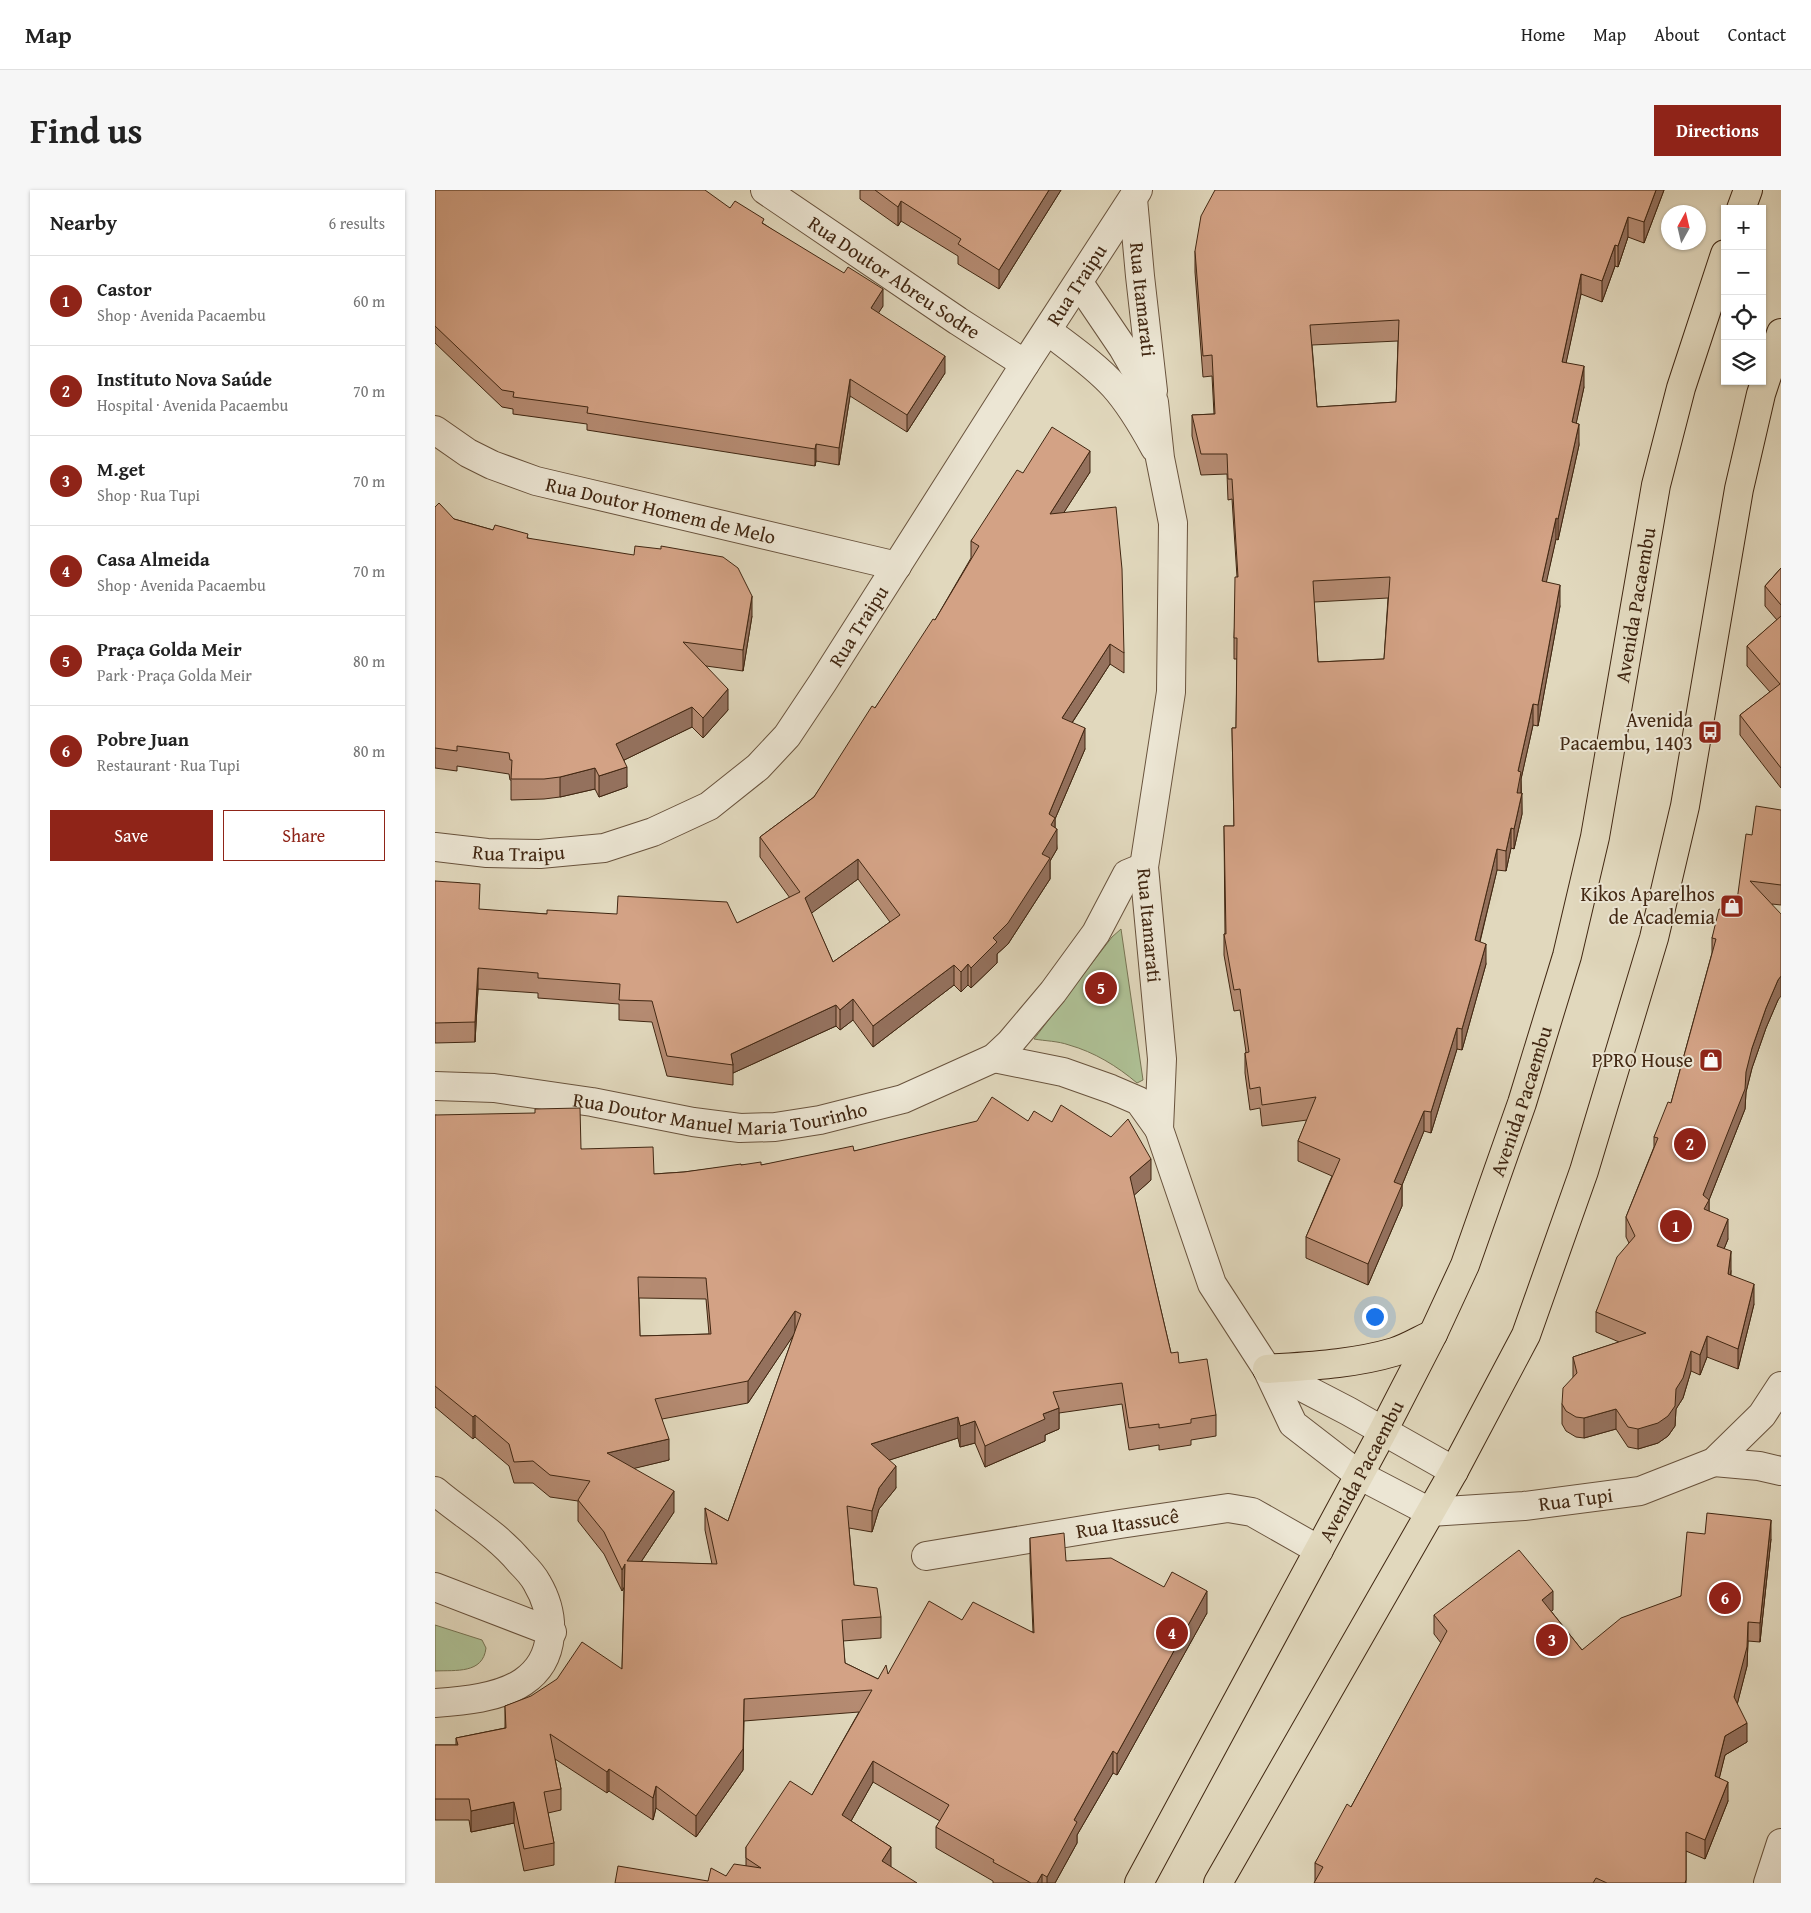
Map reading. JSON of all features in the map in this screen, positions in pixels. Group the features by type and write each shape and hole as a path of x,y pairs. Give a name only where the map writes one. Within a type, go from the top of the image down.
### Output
{"main road":[{"path":"1742,205 1748,190"},
{"name":"Avenida Pacaembu","path":"1139,1883 1383,1432 1433,1334 1468,1256 1522,1103 1567,956 1595,837 1656,485 1681,388 1721,266"},
{"path":"1218,1883 1454,1471 1527,1335 1584,1171 1651,948 1685,806 1739,489 1761,394 1781,333"},
{"path":"1267,1369 1369,1358 1396,1352 1433,1334"}],"street":[{"name":"Rua Doutor Abreu Sodre","path":"765,190 958,321 1025,364"},
{"name":"Rua Traipu","path":"435,847 487,853 540,854 605,848 653,832 709,806 758,767 787,736 1136,194"},
{"name":"Rua Itamarati","path":"1136,194 1140,276 1160,458 1173,523 1171,692 1144,867 1162,1059 1159,1129 1213,1284 1267,1369 1293,1424 1359,1476 1430,1512"},
{"name":"Rua Itamarati","path":"1079,283 1123,348 1154,402"},
{"name":"Rua Itamarati","path":"1048,331 1089,363 1113,385 1131,408 1160,458"},
{"name":"Rua Doutor Homem de Melo","path":"435,430 468,453 493,465 536,480 897,566"},
{"name":"Rua Doutor Manuel Maria Tourinho","path":"435,1086 494,1088 592,1102 693,1122 740,1128 775,1127 821,1120 903,1099 994,1058 1010,1043 1053,992 1096,933 1127,874 1144,867"},
{"path":"994,1058 1063,1072 1111,1089 1139,1102 1159,1129"},
{"name":"Rua Itamarati","path":"1267,1369 1454,1471"},
{"name":"Rua Tupi","path":"1430,1512 1524,1506 1640,1491 1714,1462 1762,1415 1781,1386"},
{"name":"Rua Tupi","path":"1714,1462 1759,1466 1781,1472"},
{"path":"435,1491 503,1544 520,1561 537,1582 546,1602 552,1632 548,1650 539,1668 523,1682 492,1695 465,1701 435,1703"},
{"name":"Rua Itassucê","path":"926,1556 1228,1508 1252,1512 1319,1550"},
{"path":"435,1587 552,1632"},
{"path":"1768,1883 1781,1843"}],"green space":[{"path":"1121,929 1143,1080 1137,1083 1113,1065 1078,1048 1034,1039 1112,937"},
{"path":"435,1625 482,1640 486,1648 480,1662 467,1669 435,1671"}],"building":[{"path":"435,190 705,190 730,208 735,201 764,219 762,223 844,273 848,267 883,289 871,308 945,356 907,415 850,379 839,448 816,444 815,449 587,413 588,407 513,397 514,392 502,390 435,326"},
{"path":"875,190 1049,190 999,270 958,244 961,239 901,201 898,207"},
{"path":"1215,190 1656,190 1644,222 1628,217 1618,246 1615,245 1602,281 1581,274 1562,362 1584,366 1572,422 1579,424 1542,581 1560,585 1538,705 1533,704 1518,771 1521,772 1517,793 1522,793 1514,829 1511,828 1506,851 1497,849 1475,940 1486,944 1462,1029 1457,1028 1431,1112 1424,1111 1394,1182 1402,1185 1368,1264 1306,1237 1340,1159 1298,1141 1316,1097 1262,1105 1260,1087 1250,1089 1245,1053 1249,1052 1240,989 1234,990 1224,934 1226,934 1224,826 1234,826 1232,728 1236,728 1237,638 1234,638 1235,577 1238,577 1232,479 1228,479 1227,454 1201,454 1192,415 1215,414 1212,355 1203,356 1195,251 1201,216","holes":["1399,320 1396,402 1317,407 1310,325","1390,577 1384,659 1318,662 1313,581"]},
{"path":"1052,427 1090,451 1050,514 1116,507 1122,569 1124,653 1110,644 1062,718 1085,728 1049,814 1055,818 1051,825 1057,829 1042,854 1050,858 1008,923 993,938 997,942 971,968 968,964 961,972 954,965 873,1026 853,999 840,1010 836,1005 731,1054 733,1065 667,1056 652,1001 619,1000 620,984 538,978 538,973 478,968 475,1022 435,1023 435,881 480,884 479,909 547,914 547,910 617,914 618,896 727,902 737,923 800,892 760,837 814,797 872,706 875,708 933,619 935,620 979,546 971,541 1017,470 1023,473","holes":["858,859 900,915 833,962 805,898"]},
{"path":"439,503 454,519 493,530 495,525 528,534 527,538 634,555 635,546 661,549 661,546 723,557 738,568 752,596 743,650 683,642 728,689 703,718 692,707 616,744 627,767 599,776 595,768 560,777 511,779 512,760 510,760 509,753 457,746 457,751 435,748 435,507"},
{"path":"1781,568 1781,605 1765,586"},
{"path":"1781,616 1781,768 1740,715 1780,684 1747,646"},
{"path":"1756,806 1781,810 1781,885 1750,881 1781,914 1781,976 1766,1008 1752,1048 1746,1072 1745,1089 1703,1195 1709,1200 1704,1209 1728,1219 1717,1246 1731,1251 1728,1274 1754,1284 1738,1349 1707,1336 1700,1355 1691,1351 1683,1378 1676,1389 1675,1406 1668,1416 1658,1423 1638,1429 1628,1427 1616,1409 1584,1418 1576,1417 1566,1411 1562,1404 1563,1388 1577,1373 1573,1357 1646,1333 1596,1312 1617,1257 1635,1236 1626,1217 1658,1138 1654,1137 1668,1102 1671,1103 1716,939 1712,938 1719,909 1723,910 1725,904 1736,908 1746,834 1752,835"},
{"path":"992,1097 1028,1121 1034,1111 1052,1122 1061,1105 1111,1137 1128,1119 1151,1159 1130,1177 1171,1353 1178,1352 1179,1363 1207,1359 1216,1415 1191,1419 1191,1423 1159,1428 1159,1424 1129,1428 1122,1383 1053,1392 1059,1408 1043,1414 1045,1419 985,1446 975,1421 960,1426 958,1417 871,1444 896,1466 879,1488 872,1511 847,1506 854,1585 877,1588 881,1617 842,1620 845,1663 878,1679 886,1665 888,1674 929,1601 962,1620 973,1602 1034,1633 1030,1538 1064,1533 1066,1561 1111,1558 1164,1587 1172,1572 1207,1591 1117,1754 1113,1751 1074,1820 1077,1822 1047,1877 1042,1874 1037,1883 1031,1883 936,1827 949,1805 873,1761 842,1815 891,1847 882,1861 917,1883 615,1883 618,1866 708,1881 711,1868 726,1876 734,1864 761,1868 746,1858 746,1847 790,1781 812,1795 872,1690 744,1699 743,1749 696,1816 656,1786 653,1798 609,1769 607,1772 550,1734 561,1789 544,1792 554,1843 524,1849 514,1802 471,1811 469,1799 435,1799 435,1745 458,1745 456,1738 506,1728 505,1706 531,1696 557,1679 582,1642 622,1669 625,1564 622,1570 604,1532 578,1500 590,1481 550,1475 533,1461 514,1462 509,1444 475,1415 473,1417 435,1386 435,1115 535,1113 535,1109 580,1108 581,1149 653,1147 654,1174 761,1162 761,1165 853,1146 854,1151 977,1121","holes":["638,1277 706,1278 711,1334 640,1336","795,1311 801,1314 728,1521 705,1508 717,1564 627,1561 674,1491 607,1453 669,1439 655,1399 748,1381"]},
{"path":"1707,1513 1771,1520 1760,1623 1748,1622 1747,1647 1734,1697 1747,1723 1725,1736 1715,1776 1728,1782 1705,1840 1686,1832 1685,1883 1607,1883 1596,1878 1593,1883 1314,1883 1323,1867 1315,1863 1347,1804 1351,1807 1447,1631 1434,1615 1519,1550 1553,1591 1542,1600 1582,1650 1621,1618 1681,1596 1687,1532 1705,1534"}],"place":[{"name":"Avenida Pacaembu, 1403","path":"1710,732"},
{"name":"Kikos Aparelhos de Academia","path":"1732,906"},
{"name":"Praça Golda Meir","path":"1101,988"},
{"name":"PPRO House","path":"1711,1060"},
{"name":"Instituto Nova Saúde","path":"1690,1144"},
{"name":"Castor","path":"1676,1226"},
{"name":"Pobre Juan","path":"1725,1598"},
{"name":"Casa Almeida","path":"1172,1633"},
{"name":"M.get","path":"1552,1640"}]}
